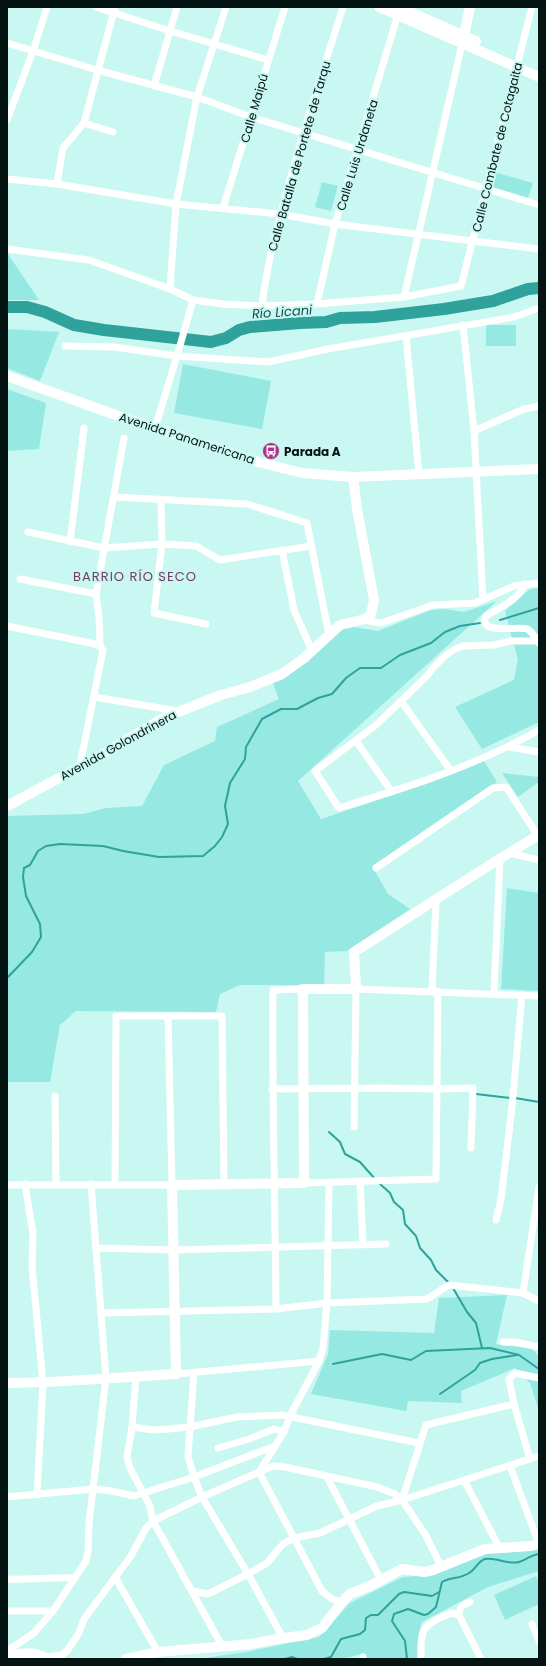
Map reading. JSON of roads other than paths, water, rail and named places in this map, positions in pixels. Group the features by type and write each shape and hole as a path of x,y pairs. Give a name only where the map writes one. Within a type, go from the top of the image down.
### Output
{"street":[{"path":"7,120 33,51 47,7"},
{"path":"96,7 114,10 170,31 268,60"},
{"path":"154,86 177,7"},
{"path":"170,289 176,204 197,97 226,7"},
{"name":"Calle Maipú","path":"223,208 285,7"},
{"name":"Calle Batalla de Portete de Tarqu","path":"262,306 269,259 280,214 303,133 343,7"},
{"path":"379,7 400,9 463,40 518,64 539,70"},
{"path":"7,249 89,260 170,289 193,300 223,304 262,306 317,304 404,297 470,7"},
{"name":"Calle Combate de Cotagaita","path":"404,297 461,286 487,189 532,7"},
{"name":"Calle Luis Urdaneta","path":"317,304 335,224 359,150 400,9"},
{"path":"57,184 63,148 84,123 114,10"},
{"path":"7,43 97,70 197,97 251,117 539,204"},
{"path":"518,64 539,77"},
{"path":"84,123 113,132"},
{"path":"7,179 57,184 176,204 280,214 335,224 539,249"},
{"path":"155,428 178,356 193,300"},
{"path":"65,346 114,347 178,356 268,362 328,349 406,336 463,324 514,317 539,308"},
{"path":"463,324 474,432 483,599"},
{"path":"406,336 419,474"},
{"name":"Avenida Panamericana","path":"7,376 155,428 272,466 302,472 353,477 539,469"},
{"path":"474,432 524,409 539,406"},
{"path":"70,542 84,428"},
{"path":"80,766 103,655 103,650 100,646 96,594 124,438"},
{"path":"353,477 357,508 374,600 371,614 365,619"},
{"path":"114,497 247,504 307,523 329,635"},
{"path":"161,500 162,544 154,613 206,624"},
{"path":"28,532 104,548 162,544 196,546 220,560 311,546"},
{"path":"282,550 294,610 312,652"},
{"path":"20,579 96,594"},
{"name":"Avenida Golondrinera","path":"7,806 178,711 221,695 270,680 292,668 312,652 340,625 365,619 381,623 433,605 475,603 514,586 539,583"},
{"path":"525,584 520,593 486,616 484,619 485,624 497,629 525,629 532,633 538,642"},
{"path":"7,626 100,646"},
{"path":"538,642 511,641 494,645 464,646 455,650 433,668 428,675 376,725 315,771 339,808 392,792 451,771 509,747 539,730"},
{"path":"94,697 178,711"},
{"path":"401,701 451,771"},
{"path":"356,741 392,792"},
{"path":"509,747 539,752"},
{"path":"354,1127 356,989 354,952 436,901 504,855 538,836 506,788 493,788 376,868"},
{"path":"504,855 539,860"},
{"path":"494,993 504,855"},
{"path":"7,1185 329,1183 436,1179 438,1090 435,991 436,901"},
{"path":"303,989 304,1183"},
{"path":"276,1309 275,1183 272,1090 273,990 356,989 494,993 539,996"},
{"path":"496,1220 501,1199 512,1107 522,995"},
{"path":"115,1184 116,1016 222,1016 224,1183"},
{"path":"168,1016 176,1374"},
{"path":"272,1090 438,1090 473,1088 471,1148"},
{"path":"55,1096 56,1184"},
{"path":"360,1181 363,1245"},
{"path":"259,1472 284,1432 290,1416 319,1360 323,1348 327,1303 329,1183"},
{"path":"25,1184 33,1234 32,1266 43,1383 37,1495"},
{"path":"7,1651 34,1633 53,1611 86,1561 88,1551 93,1489 106,1378 91,1184"},
{"path":"523,1292 539,1187"},
{"path":"96,1248 173,1250 386,1244"},
{"path":"101,1313 276,1309 327,1303 428,1299 450,1285 523,1292 539,1301"},
{"path":"503,1342 515,1342 539,1347"},
{"path":"7,1383 43,1383 194,1373 319,1360"},
{"path":"194,1373 188,1456 194,1477 202,1497 248,1574 283,1638"},
{"path":"530,1458 514,1404 509,1379 515,1373 539,1378"},
{"path":"136,1376 128,1457 130,1468 150,1506 153,1521 222,1646"},
{"path":"402,1500 426,1425 514,1404"},
{"path":"132,1427 153,1430 189,1427 237,1417 282,1415 419,1443"},
{"path":"218,1448 249,1439 274,1429 284,1432"},
{"path":"7,1497 93,1489 112,1491 134,1496 194,1477 275,1446"},
{"path":"192,1591 208,1594 248,1574 267,1562 283,1544 294,1538 320,1533 377,1506 402,1500 539,1456"},
{"path":"7,1658 26,1652 46,1658 62,1655 79,1633 84,1619 131,1556 146,1528 153,1521 202,1497 273,1466 285,1467 390,1490 402,1500 425,1534 441,1566"},
{"path":"126,1659 158,1652 251,1644 307,1635 322,1628 350,1594 402,1569 424,1572 485,1549 531,1546 539,1544 510,1466"},
{"path":"259,1472 322,1591 337,1611"},
{"path":"327,1477 381,1580"},
{"path":"464,1480 499,1548"},
{"path":"7,1579 35,1580 58,1577 75,1578"},
{"path":"115,1577 158,1652"},
{"path":"322,1591 332,1599 342,1602"},
{"path":"470,1602 462,1606 459,1610 459,1615 481,1659"},
{"path":"7,1612 53,1611"},
{"path":"421,1659 422,1632 424,1627 433,1620 451,1613 459,1615"},
{"path":"532,1624 539,1641"}],"waterway":[{"name":"Río Licani","path":"7,307 27,307 45,312 74,325 104,330 211,342 226,338 239,330 250,327 326,322 340,318 375,317 444,309 493,301 528,289 539,288"},
{"path":"500,620 539,608"},
{"path":"7,978 32,952 41,937 40,924 26,896 23,877 24,868 30,865 38,851 46,846 60,844 103,846 159,857 203,856 215,846 222,837 228,824 225,806 230,783 245,759 246,747 262,719 281,709 297,709 318,698 332,694 346,678 360,668 381,668 400,655 431,643 445,632 460,626 480,623"},
{"path":"476,1094 511,1098"},
{"path":"515,1098 539,1102"},
{"path":"329,1132 340,1142 345,1154 360,1162 375,1179"},
{"path":"379,1183 390,1193 394,1202 403,1210 405,1224 416,1236 420,1248 431,1260 436,1270 449,1283"},
{"path":"453,1288 467,1312 476,1323 482,1348"},
{"path":"333,1364 382,1354 411,1360 426,1351 490,1348 519,1355 539,1369"},
{"path":"440,1394 475,1370 480,1363 492,1359 517,1355"},
{"path":"407,1659 405,1641 392,1621 394,1614 408,1609 424,1615 428,1614 436,1607 442,1582 466,1575 485,1559 515,1563 539,1554"},
{"path":"324,1659 331,1657 341,1639 360,1634 365,1630 366,1618 371,1615 378,1615 399,1594 404,1592 432,1596 439,1592"},
{"path":"285,1659 292,1657 297,1659"}],"place":[{"name":"Parada A","path":"271,451"}],"district":[{"name":"BARRIO RÍO SECO","path":"135,576"}]}
